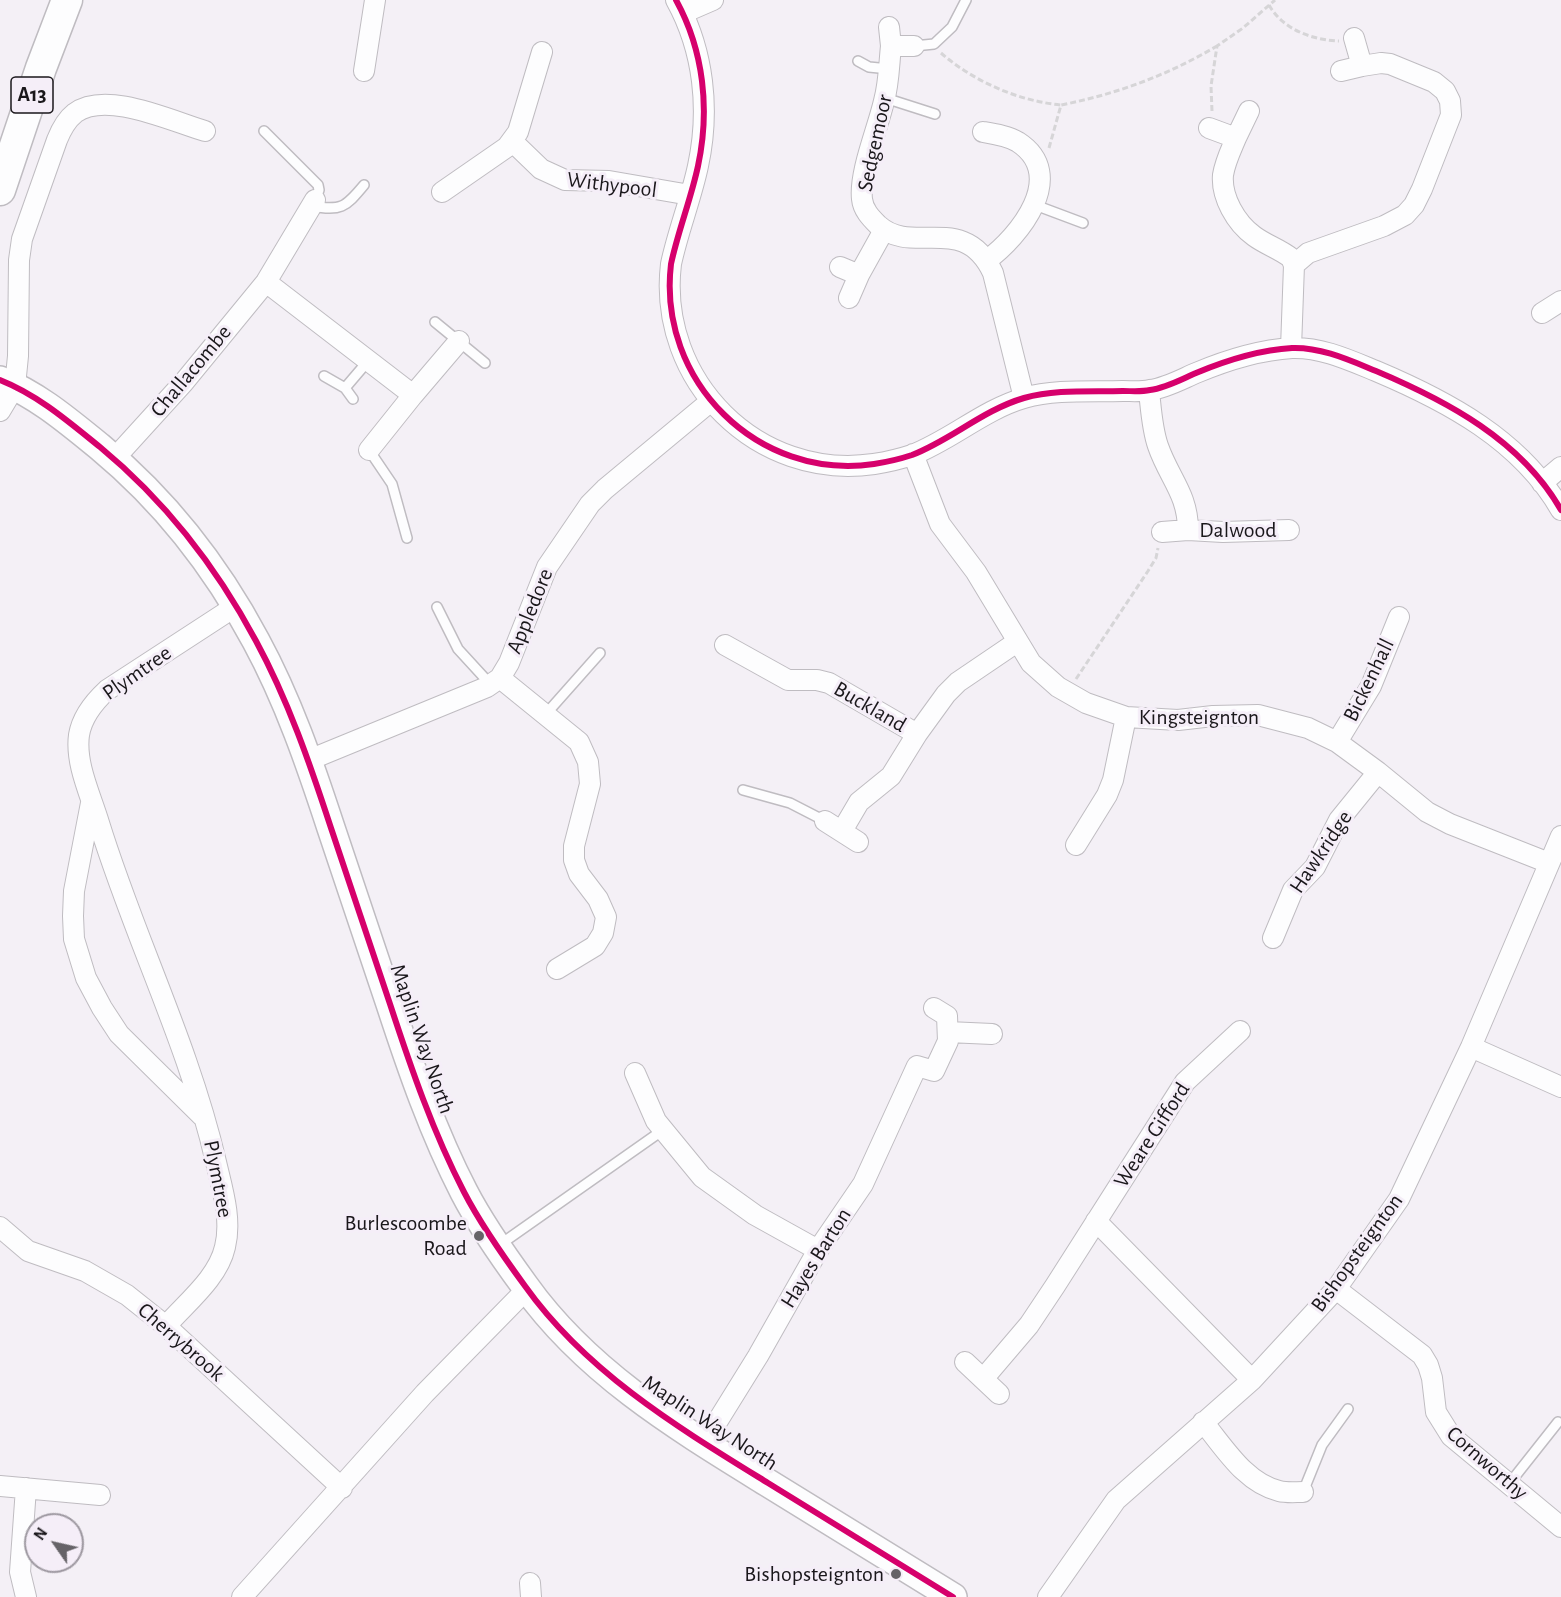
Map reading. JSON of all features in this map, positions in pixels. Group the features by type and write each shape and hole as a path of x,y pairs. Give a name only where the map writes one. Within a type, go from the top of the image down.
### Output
{"main road":[{"name":"A13","path":"0,190 41,68 67,0"}],"street":[{"path":"364,71 375,0"},
{"path":"713,0 680,6 694,41 701,69 704,106 703,137 671,264 670,303 679,345 689,366 711,401 747,435 786,454 828,465 851,466 892,460 914,454 981,417 1024,398 1057,393 1149,391 1243,356 1291,348 1308,349 1342,357 1404,383 1469,418 1502,442 1542,483 1561,510"},
{"name":"Sedgemoor","path":"884,230 868,215 862,201 862,188 885,98 890,37 924,45"},
{"path":"1349,40 1362,66"},
{"path":"442,192 507,147 512,141 518,132 542,52"},
{"path":"1294,265 1308,253 1383,226 1405,215 1414,205 1422,189 1451,115 1450,101 1445,91 1434,82 1390,64 1381,63 1341,71"},
{"path":"0,411 7,383 18,356 19,260 22,239 64,125 75,113 88,107 106,104 127,107 205,131"},
{"path":"1249,111 1223,174 1224,186 1230,207 1237,219 1252,235 1291,258 1294,265 1291,348"},
{"path":"1209,128 1236,138"},
{"path":"983,132 1019,143 1033,158 1039,176 1035,205 1017,233 987,260"},
{"name":"Withypool","path":"512,141 542,169 556,177 581,182 609,181 690,195"},
{"name":"Challacombe","path":"114,459 184,382 266,282 313,203"},
{"path":"849,298 849,271 884,230 905,236 945,237 960,240 980,251 993,273 1024,398"},
{"path":"266,282 413,394"},
{"path":"1542,313 1561,301"},
{"path":"369,450 459,341"},
{"name":"Maplin Way North","path":"7,383 60,414 138,481 204,557 256,640 279,686 309,760 415,1080 444,1150 464,1193 526,1289 576,1346 602,1370 665,1419 953,1597"},
{"name":"Dalwood","path":"1149,391 1155,435 1159,449 1186,503 1188,530"},
{"name":"Appledore","path":"495,681 509,663 547,567 590,504 711,401"},
{"name":"Kingsteignton","path":"914,454 940,524 976,572 1031,663 1067,692 1106,712 1126,717 1178,720 1213,716 1258,715 1308,728 1337,742 1427,812 1450,824 1549,863"},
{"path":"1542,483 1561,467"},
{"name":"Dalwood","path":"1162,532 1289,530"},
{"name":"Plymtree","path":"166,1326 212,1274 222,1259 228,1224 207,1120 108,853 78,752 79,735 83,720 94,702 107,690 236,606"},
{"name":"Bickenhall","path":"1337,742 1371,686 1399,617"},
{"name":"Buckland","path":"842,831 859,802 891,776 917,734 946,694 958,682 1017,642"},
{"name":"Buckland","path":"725,645 788,680 817,680 830,683 917,734"},
{"path":"309,760 461,699 495,681 545,714 579,742 588,762 590,784 574,846 574,860 579,874 598,899 606,917 603,933 595,946 556,969"},
{"path":"1076,845 1107,795 1113,780 1126,717"},
{"name":"Hawkridge","path":"1273,938 1293,890 1315,867 1340,820 1378,772"},
{"name":"Plymtree","path":"92,800 74,891 73,916 74,939 86,978 119,1034 207,1120"},
{"name":"Bishopsteignton","path":"1048,1597 1116,1500 1252,1380 1336,1289 1400,1199 1471,1047 1561,836"},
{"path":"82,854 108,853"},
{"path":"934,1008 947,1016 948,1032 992,1034"},
{"name":"Weare Gifford","path":"984,1379 1029,1325 1185,1082 1240,1031"},
{"name":"Hayes Barton","path":"704,1443 758,1356 818,1250 863,1184 917,1066 934,1071 948,1041 948,1032"},
{"path":"1471,1047 1561,1087"},
{"path":"168,1080 188,1066"},
{"path":"635,1073 656,1121 702,1176 754,1215 818,1250"},
{"path":"1096,1221 1252,1380"},
{"name":"Cherrybrook","path":"0,1227 28,1251 85,1271 126,1295 166,1326 342,1488"},
{"path":"242,1597 425,1393 526,1289"},
{"name":"Cornworthy","path":"1336,1289 1422,1355 1432,1378 1436,1412 1451,1436 1561,1527"},
{"path":"965,1362 999,1394"},
{"path":"1203,1422 1239,1467 1253,1479 1280,1492 1303,1492"},
{"path":"0,1486 100,1495"},
{"path":"26,1488 20,1572 26,1597"}],"lane":[{"path":"924,45 952,27 966,0"},
{"path":"858,62 869,67 889,69"},
{"path":"885,98 935,114"},
{"path":"264,131 318,185 319,189 313,203 333,210 344,206 364,185"},
{"path":"1035,205 1083,222"},
{"path":"435,322 485,363"},
{"path":"345,388 368,361"},
{"path":"324,376 345,388 353,399"},
{"path":"369,450 392,484 407,537"},
{"path":"437,607 458,649 495,681"},
{"path":"545,714 600,653"},
{"path":"743,790 790,803 842,831"},
{"path":"498,1246 663,1130"},
{"path":"1303,1492 1322,1445 1348,1409"},
{"path":"1509,1484 1558,1422"}],"path":[{"path":"924,45 970,74 995,86 1031,100 1061,105 1104,96 1151,80 1217,46 1243,28 1275,0"},
{"path":"1269,5 1281,21 1302,33 1319,39 1349,40"},
{"path":"1209,128 1212,121 1211,86 1217,46"},
{"path":"1046,157 1061,105"},
{"path":"1067,692 1156,558 1162,532"}],"cycle path":[{"path":"676,0 693,40 698,60 704,102 704,124 698,166 671,264 671,307 680,347 698,383 724,414 755,439 791,456 831,465 874,464 926,449 981,417 1024,398 1061,392 1147,391 1243,356 1279,349 1303,348 1335,355 1403,383 1480,425 1525,463 1561,510"},
{"path":"0,380 27,393 53,410 100,447 146,489 187,536 241,614 268,663 298,733 406,1052 442,1146 478,1216 525,1286 577,1346 636,1397 701,1441 953,1597"}],"place":[{"name":"Burlescoombe Road","path":"479,1236"},
{"name":"Bishopsteignton","path":"896,1574"}]}
